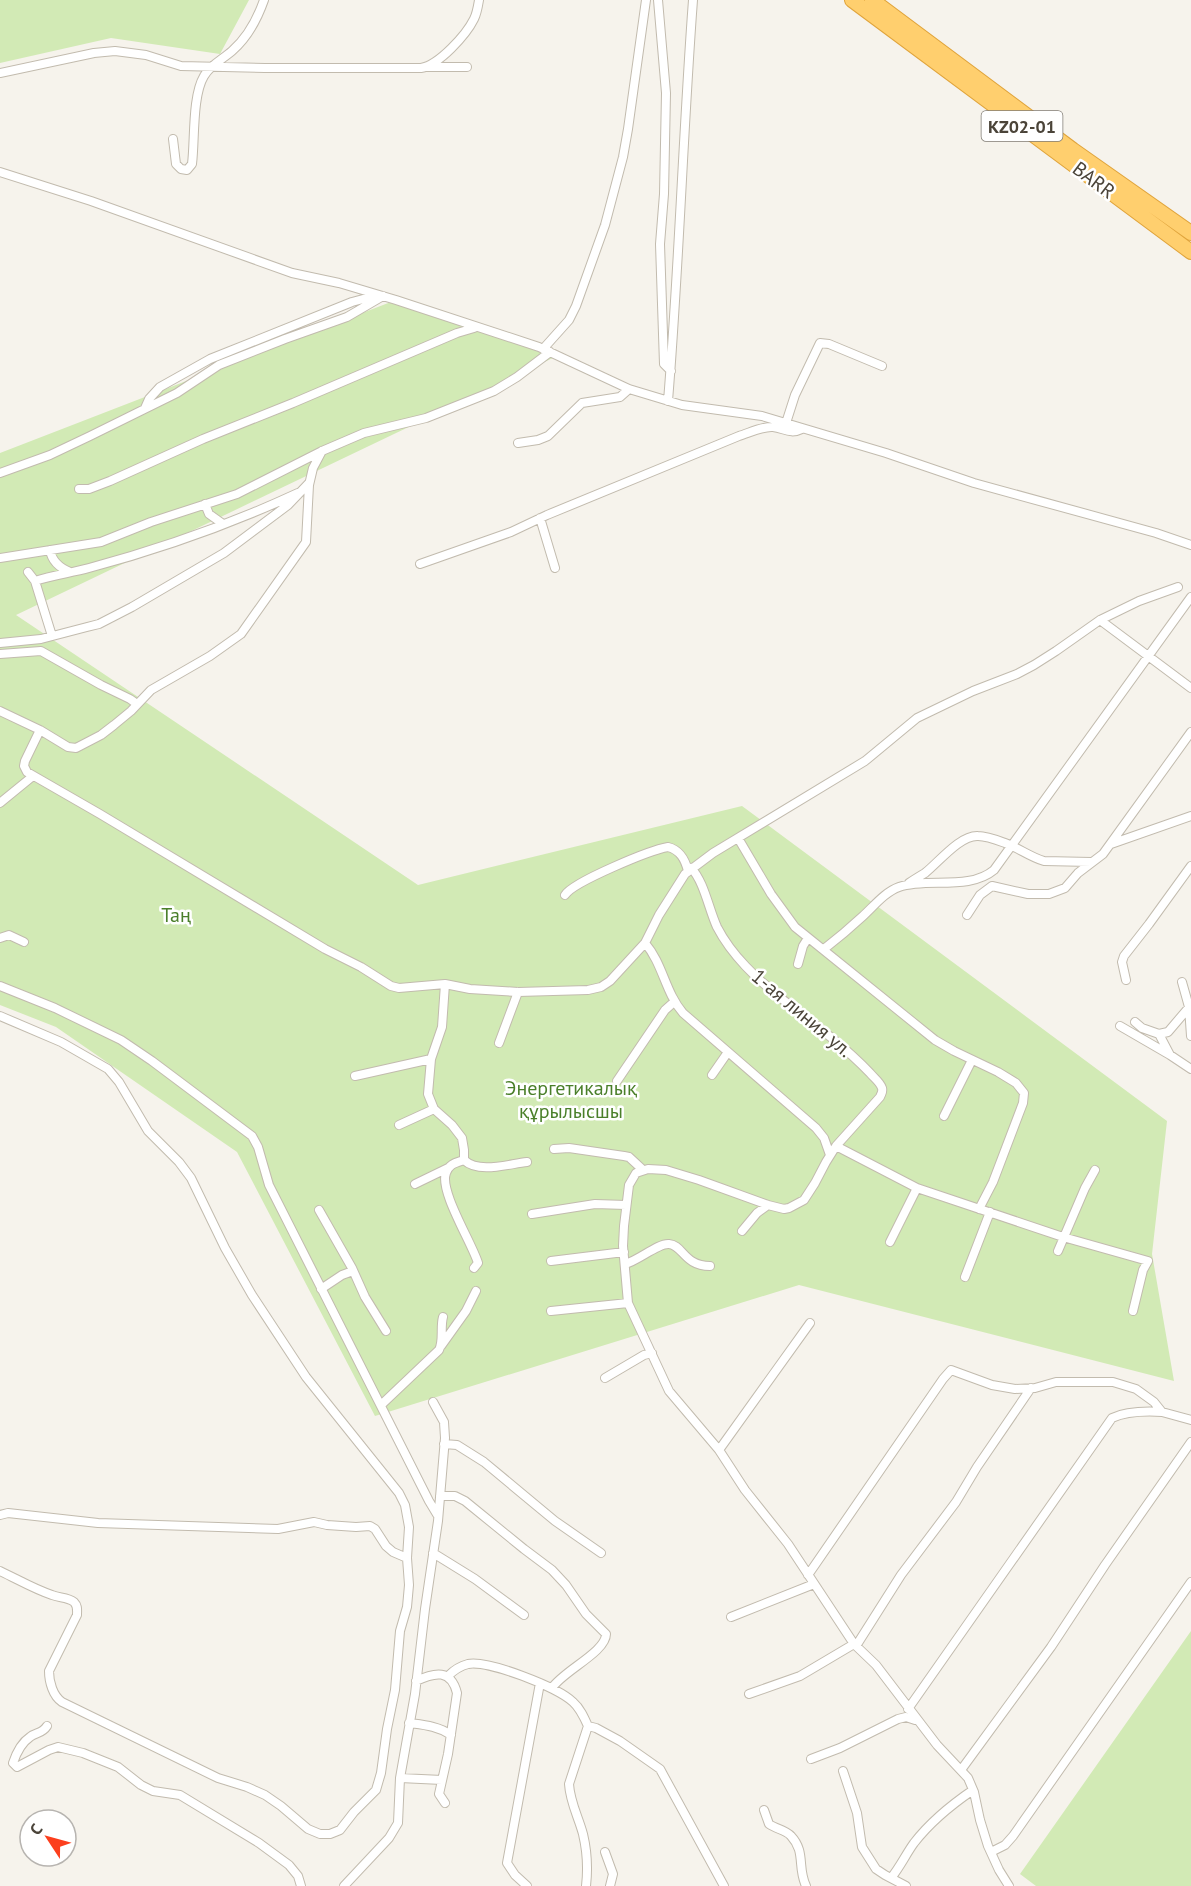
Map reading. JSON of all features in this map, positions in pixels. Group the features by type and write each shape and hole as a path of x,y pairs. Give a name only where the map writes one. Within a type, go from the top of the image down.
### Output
{"highway":[{"name":"BARR","path":"852,0 1191,252"},
{"name":"BARR","path":"872,0 1073,150 1191,233"}],"street":[{"path":"173,139 176,164 181,169 187,170 192,164 197,101 201,81 212,67 244,39 256,21 264,0"},
{"path":"428,67 449,50 470,26 475,18 479,0"},
{"path":"0,558 101,542 151,522 249,489 322,451 364,433 439,413 494,391 518,377 547,350 569,320 605,225 623,157 646,0"},
{"path":"658,0 666,93 665,172 660,244 662,343 664,364 671,371"},
{"path":"668,401 693,0"},
{"path":"0,73 93,53 115,51 146,55 181,66 378,69 467,67"},
{"path":"0,172 91,201 292,273 380,296 547,350 629,389 699,408 762,416 886,453 974,483 1156,533 1191,545"},
{"path":"145,408 149,399 160,387 216,357 352,302 380,296"},
{"path":"0,473 50,455 177,393 219,365 347,317 380,296"},
{"path":"80,489 88,489 110,481 203,439 476,327"},
{"path":"786,423 795,395 820,343 829,344 882,366"},
{"path":"216,357 231,360"},
{"path":"518,443 548,436 582,402 620,397 629,389"},
{"path":"420,564 493,539 760,429 774,427 791,432 802,429"},
{"path":"0,643 41,639 99,624 187,577 224,553 288,505 304,490 322,451"},
{"path":"0,711 40,730 68,747 76,748 101,735 131,711 151,690 210,656 241,634 306,542 310,480"},
{"path":"35,580 147,550 223,524 304,490"},
{"path":"205,504 209,514 223,524"},
{"path":"540,518 555,568"},
{"path":"50,550 55,562 70,572"},
{"path":"28,572 35,580 52,636"},
{"path":"40,730 24,766 27,772 391,986 405,988 445,984 470,989 518,992 588,990 601,987 610,981 645,943 659,915 689,870 731,841 865,761 917,718 1034,665 1100,620 1139,601 1178,588"},
{"path":"906,886 983,877 994,870 1191,597"},
{"path":"1100,620 1191,688"},
{"path":"0,654 41,651 137,704"},
{"path":"967,915 980,895 992,886 1028,894 1049,894 1065,888 1111,844 1191,732"},
{"path":"0,803 33,776"},
{"path":"1111,844 1191,816"},
{"path":"824,949 889,893 906,886 925,873 958,844 972,836 980,835 1011,845 1044,861 1091,862"},
{"path":"738,838 777,903 795,927 935,1040 998,1072 1022,1088 1024,1099 993,1182 979,1209"},
{"name":"1-ая линия ул.","path":"565,894 573,886 588,879 668,847 679,853 689,870 699,879 717,927 743,963 761,982 846,1049 881,1086 880,1096 836,1146"},
{"path":"1126,981 1122,962 1124,956 1191,866"},
{"path":"0,938 9,934 24,942"},
{"path":"798,964 808,938"},
{"path":"645,943 655,958 674,1002 696,1025 770,1086 816,1128 824,1138 830,1155"},
{"path":"1182,982 1190,1006 1191,1036"},
{"path":"445,984 442,1027 431,1059 428,1094 434,1109 452,1125 462,1138 464,1160"},
{"path":"0,986 55,1008 127,1044 252,1136 269,1185 438,1516"},
{"path":"499,1043 518,992"},
{"path":"617,1081 665,1010 674,1002"},
{"path":"1135,1022 1142,1028 1159,1034 1168,1032 1190,1006"},
{"path":"0,1017 61,1042 108,1069 148,1131 180,1162 191,1178 225,1248 306,1377 399,1492 405,1505 409,1527 407,1558 409,1585 407,1607 400,1631 395,1690 381,1773 375,1790 340,1830 330,1834 320,1834 308,1829 265,1795 218,1778 57,1699 49,1678 49,1671 77,1615 75,1603 68,1598 42,1592 0,1571"},
{"path":"1120,1026 1191,1069"},
{"path":"1159,1034 1170,1055"},
{"path":"712,1075 728,1052"},
{"path":"355,1077 431,1059"},
{"path":"944,1116 972,1060"},
{"path":"399,1125 434,1109"},
{"path":"1009,1886 991,1852 968,1778 937,1745 876,1665 855,1646 788,1544 745,1490 720,1450 669,1391 628,1303 624,1252 629,1185 636,1173 656,1168 681,1174 784,1209 804,1200 836,1146 917,1188 1063,1237 1148,1261 1143,1270 1133,1311"},
{"path":"554,1149 570,1148 629,1157 643,1170"},
{"path":"474,1268 478,1263 457,1218 444,1178 448,1168 453,1162 464,1160 476,1167 527,1162"},
{"path":"415,1184 448,1168"},
{"path":"1058,1251 1084,1188 1095,1170"},
{"path":"890,1242 917,1188"},
{"path":"532,1214 594,1204 626,1205"},
{"path":"742,1231 757,1213 768,1205"},
{"path":"318,1210 386,1331"},
{"path":"965,1277 990,1212"},
{"path":"625,1264 634,1262 666,1244 672,1244 696,1265 710,1266"},
{"path":"551,1261 624,1252"},
{"path":"321,1289 342,1275 353,1271"},
{"path":"381,1405 441,1346 466,1311 476,1292"},
{"path":"551,1311 628,1303"},
{"path":"441,1346 443,1317"},
{"path":"720,1450 810,1323"},
{"path":"605,1378 644,1355 652,1353"},
{"path":"808,1575 878,1470 951,1370 1003,1388 1031,1388 1056,1382 1113,1382 1136,1389 1154,1402 1162,1412"},
{"path":"749,1694 800,1676 855,1646 901,1575 956,1502 1031,1388"},
{"path":"344,1886 381,1846 398,1823 400,1778 416,1681 440,1496 444,1422 433,1402"},
{"path":"909,1709 1112,1418 1145,1411 1162,1412 1191,1420"},
{"path":"961,1770 1051,1647 1191,1442"},
{"path":"444,1444 457,1445 484,1462 555,1521 601,1553"},
{"path":"440,1496 455,1496 465,1501 543,1562 559,1576 582,1608 606,1634 604,1643 563,1675 552,1688"},
{"path":"0,1515 8,1513 98,1523 267,1529 314,1522 327,1525 370,1526 375,1529 386,1546 407,1558"},
{"path":"433,1553 475,1579 524,1615"},
{"path":"991,1852 1005,1845 1013,1836 1191,1582"},
{"path":"732,1617 814,1584"},
{"path":"416,1681 433,1675 448,1676 461,1666 477,1664 540,1683 573,1701 588,1726 569,1784 570,1799 584,1841 586,1886"},
{"path":"446,1803 439,1794 457,1694 448,1676"},
{"path":"527,1886 515,1875 507,1863 540,1683"},
{"path":"811,1759 840,1748 902,1717 909,1717 919,1722"},
{"path":"409,1723 432,1726 451,1735"},
{"path":"47,1726 44,1731 30,1737 17,1752 13,1763 17,1767 49,1750 58,1748 83,1753 118,1767 141,1785 153,1791 180,1795 250,1838 289,1865 298,1876 301,1886"},
{"path":"588,1726 620,1741 660,1769 724,1886"},
{"path":"843,1771 857,1813 862,1847 876,1869 906,1886"},
{"path":"400,1778 442,1780"},
{"path":"891,1878 906,1854 930,1824 973,1790"},
{"path":"764,1810 770,1824 790,1834 796,1843 802,1858 801,1871 806,1886"},
{"path":"605,1851 613,1874 610,1886"}],"green space":[{"path":"0,0 249,0 220,54 111,38 0,63"},
{"name":"Энергетикалық құрылысшы","path":"396,300 559,355 16,615 418,885 742,806 1167,1121 1152,1254 1174,1381 799,1285 375,1416 237,1152 56,1027 0,1005 0,453"},
{"path":"1191,1631 1191,1886 1036,1886 1020,1874"}],"park label":[{"name":"Таң","path":"176,915"}]}
